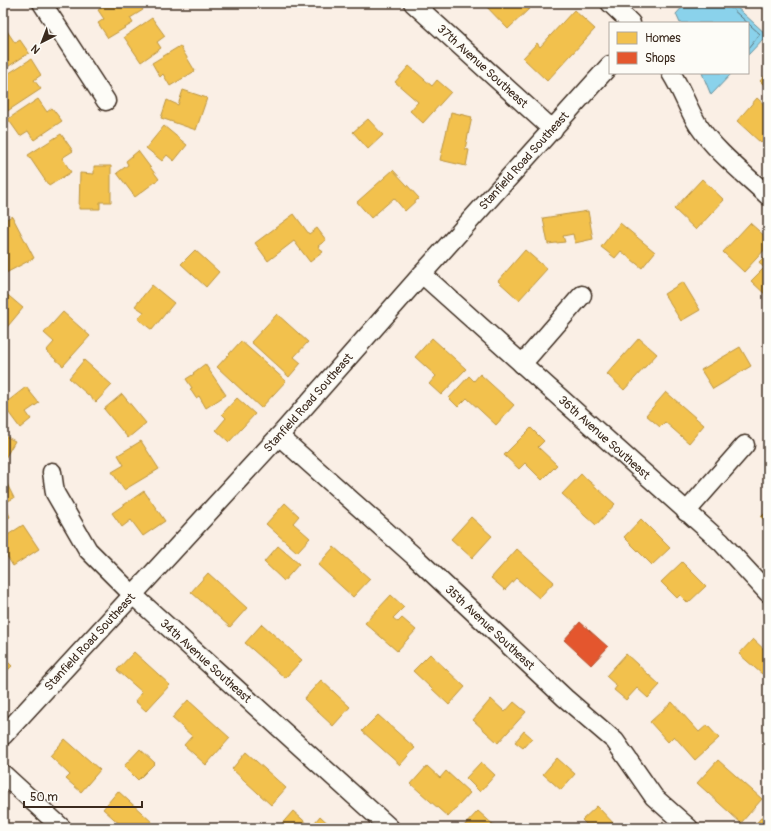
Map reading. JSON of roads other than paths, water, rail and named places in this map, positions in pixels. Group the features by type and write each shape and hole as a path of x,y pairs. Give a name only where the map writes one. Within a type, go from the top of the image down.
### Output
{"street":[{"path":"42,3 106,101"},
{"name":"37th Avenue Southeast","path":"413,3 553,130"},
{"path":"610,3 630,22"},
{"name":"Stanfield Road Southeast","path":"3,736 279,436 609,66"},
{"path":"672,74 691,113 715,146 767,192"},
{"name":"36th Avenue Southeast","path":"422,274 721,542 768,593"},
{"path":"522,364 582,295"},
{"name":"35th Avenue Southeast","path":"279,436 415,557 565,698 615,740 654,797 689,828"},
{"path":"686,512 746,445"},
{"name":"34th Avenue Southeast","path":"52,472 55,493 88,550 133,595 390,828"},
{"path":"3,774 62,828"}],"water":[{"path":"686,3 732,3 767,35 749,54 749,22 680,22 676,14"},
{"path":"702,74 731,74 711,95"}]}
